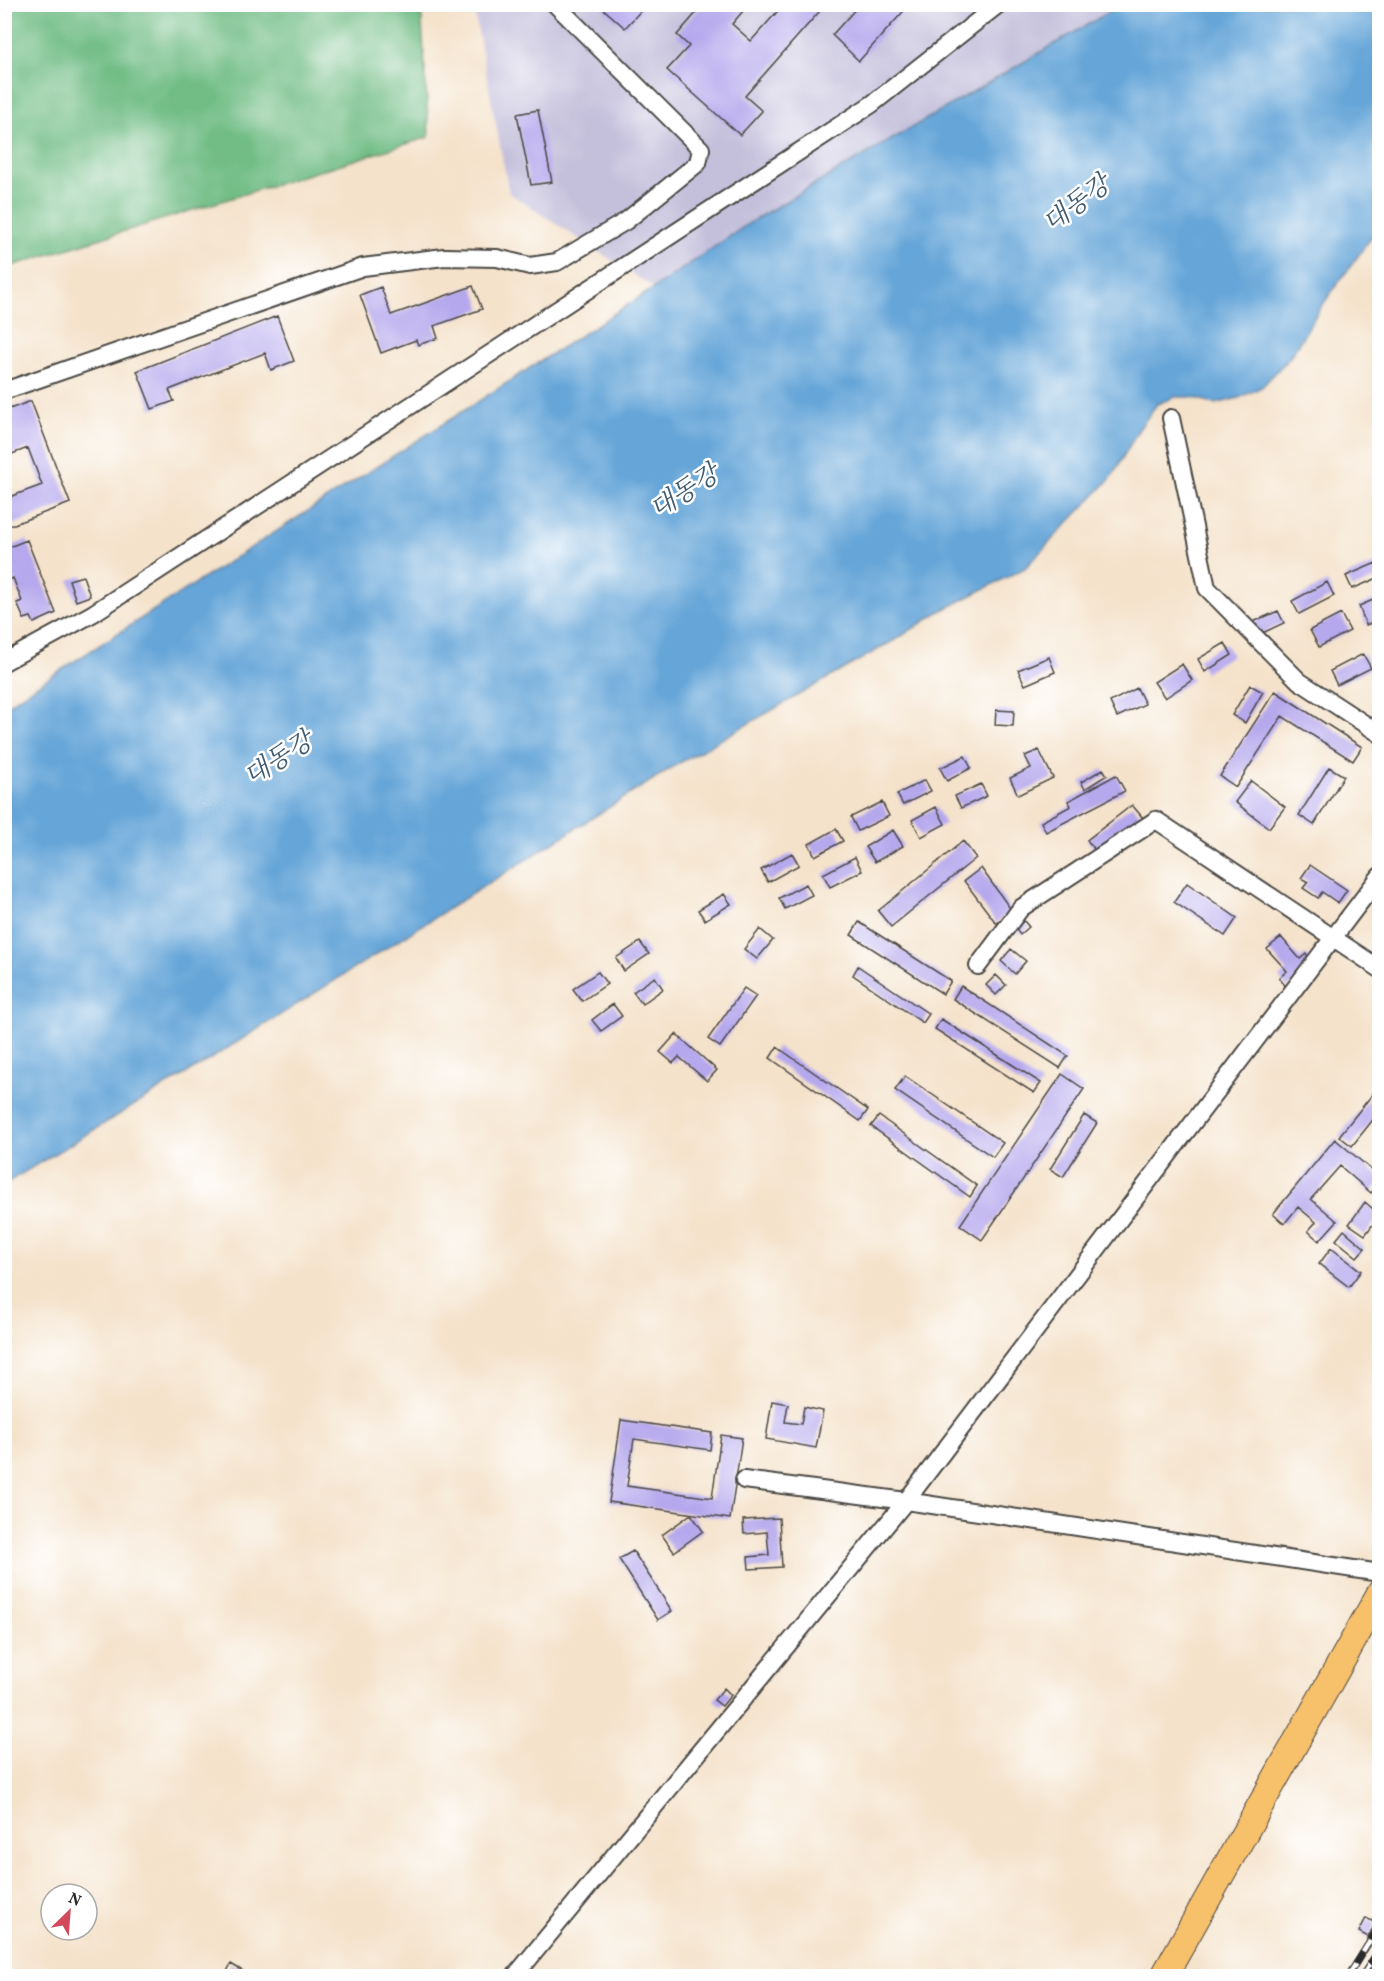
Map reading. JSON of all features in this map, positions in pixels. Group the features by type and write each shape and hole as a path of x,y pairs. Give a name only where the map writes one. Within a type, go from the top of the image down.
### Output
{"main road":[{"path":"1164,1977 1380,1593"}],"street":[{"path":"4,391 363,267 444,257 497,258 530,266 557,262 626,221 698,163 701,149 555,4"},
{"path":"4,662 92,614 872,104 999,4"},
{"path":"1172,418 1207,588 1299,681 1380,734"},
{"path":"978,966 1021,908 1156,820 1380,969"},
{"path":"515,1977 906,1501 1380,876"},
{"path":"744,1480 906,1501 1380,1573"}],"path":[{"path":"45,4 56,7 86,4"},
{"path":"109,4 128,8 147,4"}],"shaded area":[{"path":"473,5 1121,5 754,220 654,288 509,193"}],"green space":[{"path":"5,4 421,5 429,137 5,268"}],"water":[{"name":"대동강","path":"1121,5 1379,5 1379,227 1321,307 1290,357 1262,387 1239,398 1215,404 1192,397 1175,397 1157,404 1139,429 1111,478 1025,568 937,613 900,637 676,765 212,1058 5,1184 5,706 654,288 754,220"}],"building":[{"path":"704,4 749,4 732,24 751,41 784,4 826,4 745,96 762,111 740,135 667,70 689,46 677,35"},
{"path":"860,4 910,4 859,61 832,35"},
{"path":"599,5 646,5 625,28"},
{"path":"538,110 552,182 531,185 517,114"},
{"path":"473,286 482,309 434,326 438,338 418,345 416,340 381,353 360,295 381,287 391,315"},
{"path":"277,316 294,361 271,370 265,353 169,390 174,401 152,409 137,371"},
{"path":"31,401 70,503 4,528 4,499 42,485 28,448 4,457 4,411"},
{"path":"27,540 56,613 34,623 31,617 24,619 17,603 22,601 13,578 4,582 4,549"},
{"path":"1376,563 1380,577 1352,589 1346,576"},
{"path":"83,576 90,596 76,601 69,580"},
{"path":"1327,582 1334,596 1299,614 1292,601"},
{"path":"1380,597 1380,620 1366,625 1359,606"},
{"path":"1278,611 1284,623 1258,635 1253,622"},
{"path":"1341,614 1350,631 1319,647 1310,630"},
{"path":"1225,643 1232,655 1205,672 1198,659"},
{"path":"1363,654 1371,668 1337,685 1330,671"},
{"path":"1049,657 1055,672 1025,685 1018,670"},
{"path":"1182,664 1192,680 1165,698 1154,682"},
{"path":"1250,685 1263,692 1245,723 1232,715"},
{"path":"1137,688 1145,704 1117,717 1110,702"},
{"path":"1275,691 1362,747 1353,761 1282,716 1236,787 1220,776"},
{"path":"996,710 1014,711 1013,726 995,725"},
{"path":"1039,750 1053,778 1018,795 1010,778 1031,768 1025,756"},
{"path":"965,756 971,768 947,781 940,768"},
{"path":"1329,767 1344,776 1314,825 1299,815"},
{"path":"1103,769 1107,775 1085,789 1081,782"},
{"path":"1116,775 1125,791 1046,832 1041,822 1071,806 1068,801"},
{"path":"925,780 931,791 903,805 897,794"},
{"path":"1251,781 1285,807 1269,828 1235,802"},
{"path":"981,784 987,796 961,808 955,796"},
{"path":"882,802 889,816 858,831 851,817"},
{"path":"1132,805 1143,818 1097,853 1087,840"},
{"path":"936,807 945,824 921,837 912,820"},
{"path":"836,829 843,841 815,856 809,844"},
{"path":"893,830 903,846 875,862 865,847"},
{"path":"963,841 976,858 891,927 878,911"},
{"path":"792,853 799,865 768,882 761,870"},
{"path":"855,857 862,871 830,887 823,874"},
{"path":"1310,865 1347,890 1338,903 1322,892 1318,898 1303,888 1308,882 1301,878"},
{"path":"981,868 1012,911 996,923 964,881"},
{"path":"1187,883 1237,918 1225,936 1174,902"},
{"path":"806,884 812,895 785,909 779,898"},
{"path":"724,894 731,904 705,920 698,910"},
{"path":"1024,921 1029,927 1020,935 1015,928"},
{"path":"859,922 951,981 943,994 851,935"},
{"path":"760,929 773,940 757,959 744,949"},
{"path":"1281,937 1300,959 1306,954 1315,964 1287,988 1279,978 1287,971 1267,949"},
{"path":"640,942 649,954 624,971 616,958"},
{"path":"1011,949 1026,961 1015,974 1001,961"},
{"path":"858,966 929,1014 923,1023 853,975"},
{"path":"598,972 607,984 582,1001 573,989"},
{"path":"996,975 1006,985 996,995 986,985"},
{"path":"655,977 663,989 642,1004 633,992"},
{"path":"961,986 1068,1056 1060,1068 953,999"},
{"path":"744,988 756,996 720,1047 708,1039"},
{"path":"613,1004 622,1016 601,1031 592,1020"},
{"path":"941,1019 1041,1083 1034,1093 935,1029"},
{"path":"676,1034 717,1070 707,1081 679,1057 673,1063 660,1052"},
{"path":"777,1047 868,1110 860,1121 770,1058"},
{"path":"1062,1074 1084,1089 982,1240 960,1225"},
{"path":"905,1076 1003,1143 993,1157 895,1090"},
{"path":"1380,1085 1380,1111 1352,1146 1339,1136"},
{"path":"1084,1115 1097,1123 1063,1177 1050,1169"},
{"path":"879,1116 977,1186 970,1197 871,1126"},
{"path":"1335,1139 1380,1177 1380,1183 1371,1193 1340,1166 1311,1199 1337,1221 1319,1241 1308,1231 1316,1222 1298,1207 1284,1224 1273,1214"},
{"path":"1365,1202 1380,1215 1365,1235 1349,1224"},
{"path":"1344,1230 1365,1248 1357,1257 1336,1240"},
{"path":"1331,1248 1361,1271 1349,1287 1319,1264"},
{"path":"772,1401 788,1404 785,1422 801,1424 804,1407 823,1411 816,1448 766,1439"},
{"path":"621,1420 712,1433 710,1450 634,1439 627,1486 712,1498 721,1435 742,1438 730,1519 609,1502"},
{"path":"691,1514 703,1531 674,1552 662,1535"},
{"path":"779,1518 782,1567 749,1569 748,1557 769,1555 767,1532 744,1534 743,1520"},
{"path":"633,1551 672,1611 658,1620 619,1559"},
{"path":"724,1688 731,1695 722,1706 714,1700"},
{"path":"1366,1918 1376,1923 1368,1937 1359,1932"},
{"path":"231,1964 251,1976 231,1976 226,1973"}],"railway":[{"path":"1348,1976 1380,1925"},
{"path":"1362,1976 1380,1948"}]}
